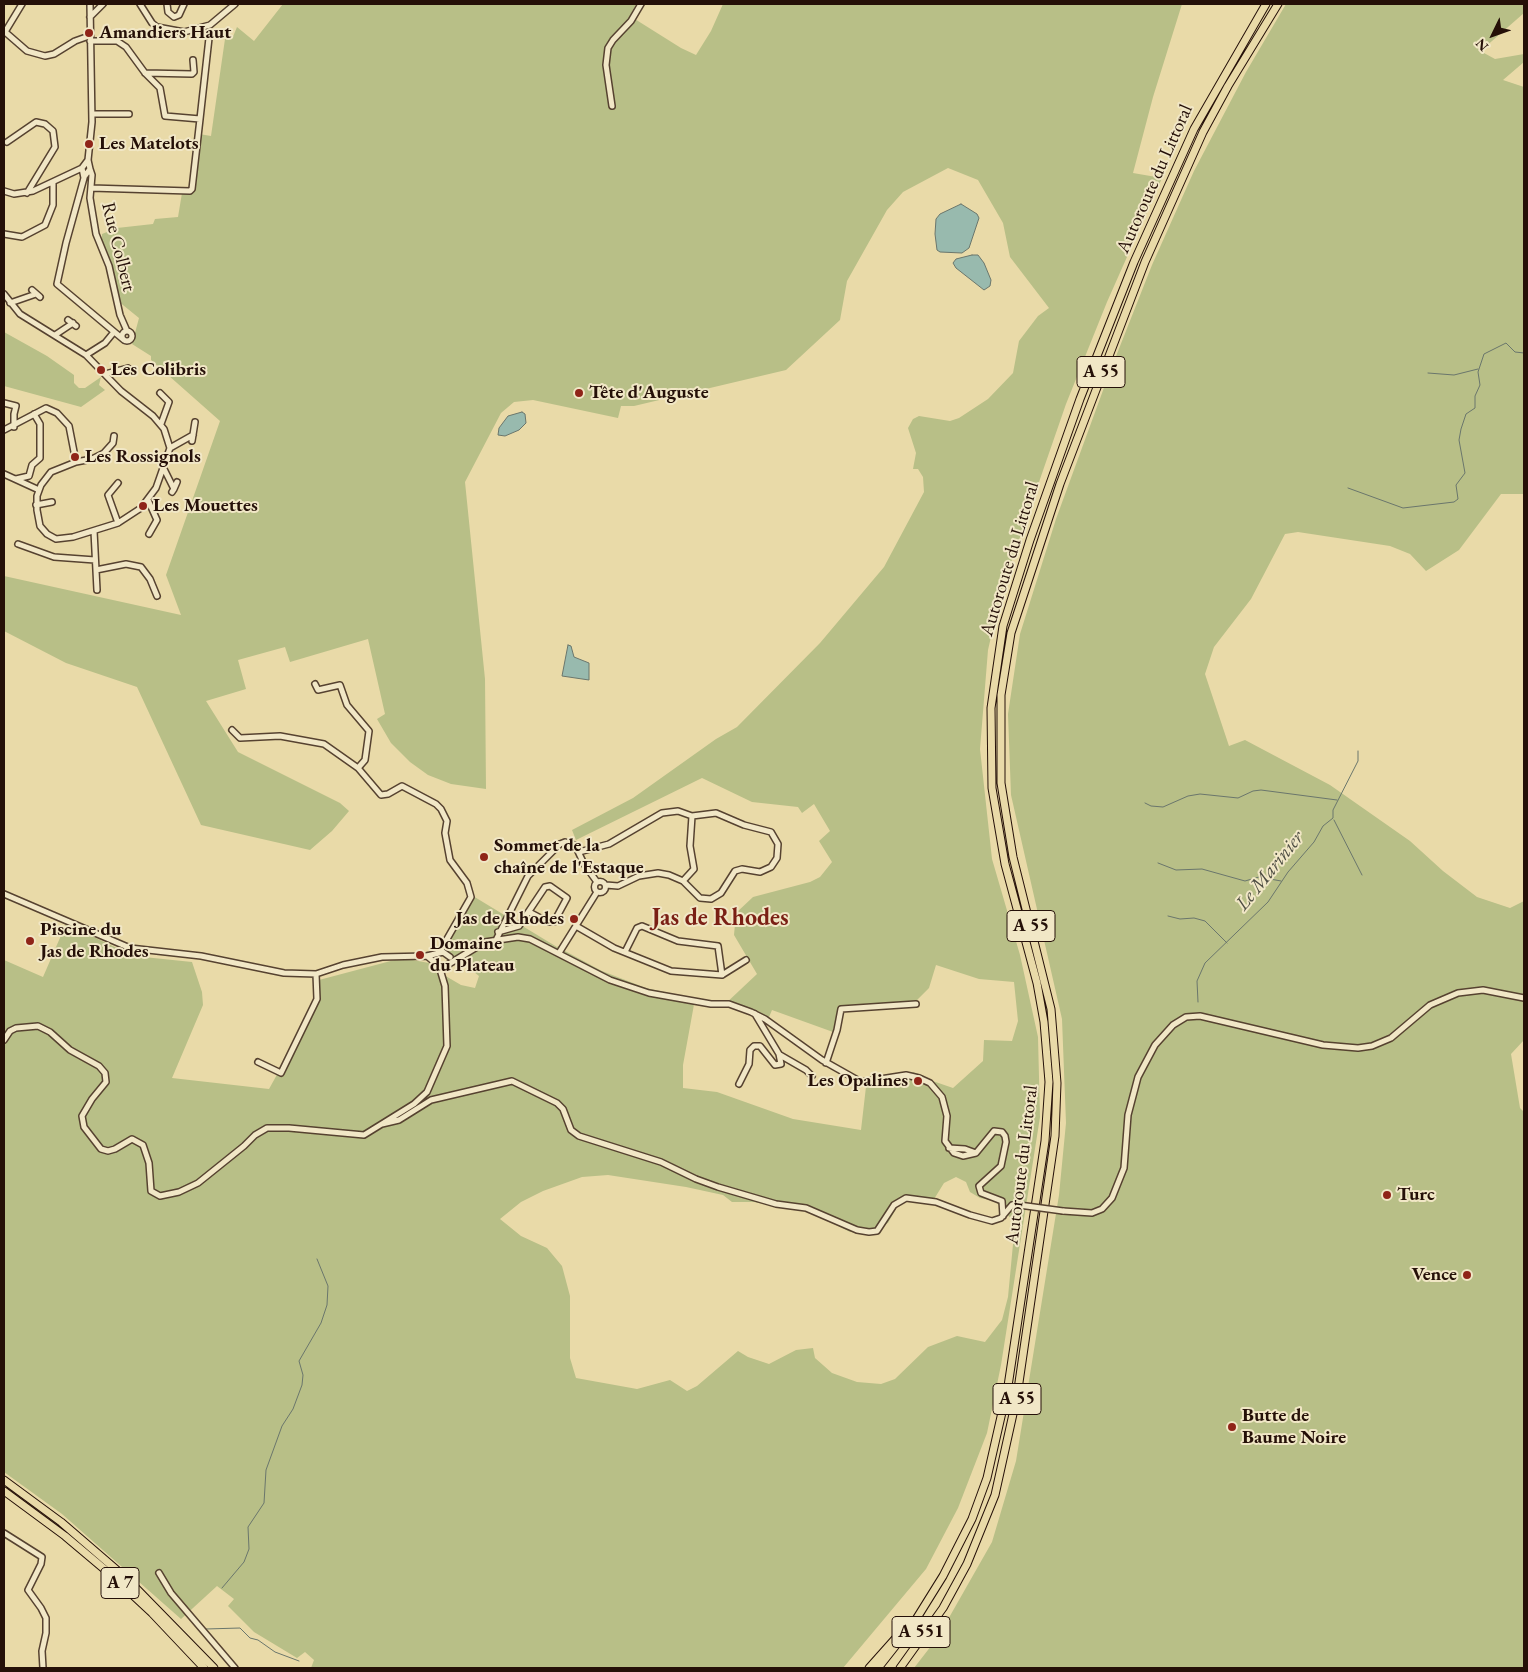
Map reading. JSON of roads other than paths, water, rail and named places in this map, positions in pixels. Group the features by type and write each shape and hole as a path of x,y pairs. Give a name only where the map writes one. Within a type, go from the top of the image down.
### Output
{"highway":[{"name":"Autoroute du Littoral","path":"878,1668 922,1609 951,1562 988,1478 999,1435 1014,1348 1047,1119 1049,1082 1044,1022 1037,983 1005,864 992,788 990,754 991,708 1003,626 1030,540 1076,409 1134,262 1194,129 1266,4"},
{"name":"Autoroute du Littoral","path":"900,1668 943,1608 967,1564 984,1527 1002,1472 1017,1396 1056,1118 1056,1057 1051,1009 1013,857 1001,782 1002,695 1012,633 1019,605 1060,484 1145,262 1203,132 1228,86 1278,4"},
{"name":"A 7","path":"4,1480 61,1522 126,1578 161,1611 214,1668"},
{"name":"A 7","path":"4,1492 28,1508 109,1573 173,1634 204,1668"},
{"path":"28,1508 133,1600 200,1668"},
{"name":"A 551","path":"895,1668 948,1596"},
{"name":"A 551","path":"869,1668 922,1609"}],"street":[{"path":"22,4 4,32 27,51 44,56 54,54 75,41 89,38 119,42 126,47 162,92 165,116 200,119"},
{"path":"140,4 152,23 157,27 184,32 210,25 235,4"},
{"path":"166,4 168,12 174,17 180,15 184,4"},
{"path":"612,106 606,65 608,48 631,21 641,4"},
{"path":"86,355 105,343 114,332 57,284 85,170 92,114 89,6 101,5"},
{"path":"90,17 101,5"},
{"path":"91,188 190,191 192,189 209,38"},
{"path":"145,73 192,74 194,72 193,60"},
{"path":"92,114 130,114"},
{"path":"7,142 36,122 50,127 55,135 55,147 27,193"},
{"path":"4,191 14,194 27,193 44,188 85,170"},
{"path":"73,174 75,176 85,170"},
{"name":"Rue Colbert","path":"85,170 91,188 90,198 96,234 109,266 120,316 127,331 122,334 124,340 114,332"},
{"path":"37,176 37,181 44,188"},
{"path":"4,234 22,237 45,226 53,206 53,183"},
{"path":"4,294 10,303 32,322 86,355 121,391 161,424 170,448 164,469 148,500 141,508 118,523 94,531 62,539 52,537 40,526 36,504 39,490 47,476 56,469 76,462 92,460 104,453 113,443 114,436"},
{"path":"10,303 36,294"},
{"path":"55,335 72,323"},
{"path":"105,374 128,368"},
{"path":"160,393 171,403 161,424"},
{"path":"4,403 16,406 14,426"},
{"path":"4,430 41,409 49,408 66,421 72,432 76,462"},
{"path":"16,479 29,476 32,465 40,458 40,424 34,414"},
{"path":"170,448 192,438 195,422"},
{"path":"164,469 173,490 177,482"},
{"path":"4,474 39,490"},
{"path":"118,483 105,495 118,523"},
{"path":"148,500 157,520 149,534"},
{"path":"36,504 52,502"},
{"path":"94,531 97,590"},
{"path":"18,544 54,557 95,560"},
{"path":"96,570 126,564 141,567 147,574 157,596"},
{"path":"315,684 318,690 340,685 347,705 369,731 365,760 358,768"},
{"path":"4,1040 10,1031 16,1028 38,1026 50,1032 70,1050 99,1066 105,1073 106,1082 92,1099 81,1122 100,1148 108,1151 132,1139 143,1145 149,1163 151,1191 156,1196 179,1192 198,1183 255,1135 267,1128 289,1128 364,1135 395,1114 411,1106 427,1092 447,1046 446,996 440,965 440,953 442,945 470,902 468,883 450,860 445,833 447,821 436,804 402,786 388,794 381,795 358,768 324,744 280,736 240,738 232,730"},
{"path":"496,940 498,932 532,871 563,843 570,843 579,852 584,864 597,882 602,882 606,885 623,884 648,873 669,875 683,882 696,896 711,899 721,893 735,871 742,869 760,872 771,867 776,862 779,850 775,838 766,830 744,826 716,813 692,816 678,811 662,813 614,842 579,852"},
{"path":"683,882 694,869 690,846 692,816"},
{"path":"597,882 594,886 597,892"},
{"path":"597,892 604,891 606,885"},
{"path":"498,932 519,926 544,886 550,886 567,898 554,922 548,922 529,912"},
{"path":"560,953 597,892"},
{"path":"4,894 130,948 200,956 253,969 284,973 316,974 343,965 382,956 426,956 440,953 450,957 458,957"},
{"path":"576,926 625,952 671,971 722,975 746,960"},
{"path":"625,952 637,928 642,926 678,941 718,946 722,975"},
{"path":"426,956 440,965 450,963 485,942 518,937 530,939 610,980 649,994 711,1004 729,1004 755,1013 826,1063 861,1082 906,1075 930,1083 939,1093 946,1108 945,1139 949,1148 960,1156 976,1153 983,1147 990,1133 996,1131 1004,1133 1006,1142 1001,1166 979,1186 981,1193 1002,1202 1003,1216"},
{"path":"450,957 450,963"},
{"path":"258,1062 281,1072 317,999 316,974"},
{"path":"382,1124 398,1121 431,1100 512,1081 558,1103 563,1109 571,1130 579,1136 661,1162 696,1179 718,1187 776,1204 806,1208 857,1230 877,1231 897,1202 908,1198 941,1203 970,1215 992,1220 998,1220 1011,1206 1019,1205 1083,1214 1094,1213 1105,1206 1112,1198 1124,1168 1128,1115 1138,1077 1148,1055 1173,1025 1186,1017 1200,1016 1323,1045 1358,1048 1372,1046 1390,1038 1430,1005 1458,993 1483,990 1524,998"},
{"path":"826,1063 838,1030 841,1009 916,1004"},
{"path":"739,1084 749,1064 751,1047 760,1046 771,1062 777,1066 780,1064 779,1054 755,1013"},
{"path":"779,1054 806,1070 812,1076"},
{"path":"404,1117 411,1106"},
{"path":"395,1114 394,1118 398,1121"},
{"path":"4,1534 42,1557 41,1564 28,1590 46,1618 46,1633 42,1651 43,1668"},
{"path":"159,1573 171,1593 235,1668"}],"water":[{"path":"961,204 977,214 979,218 969,248 962,253 940,252 937,250 935,234 936,219 940,214"},
{"path":"978,255 984,263 991,280 990,286 984,290 956,268 953,263 956,259"},
{"path":"522,412 525,414 526,423 519,430 505,436 498,435 499,428 508,416"},
{"path":"568,645 571,646 574,657 589,663 589,680 562,676"}],"waterway":[{"name":"Le Marinier","path":"1348,488 1403,508 1454,502 1458,499 1456,485 1465,473 1459,440 1466,414 1475,408 1475,396 1480,385 1478,372 1484,354 1506,343 1515,352 1524,353"},
{"path":"1428,373 1454,375 1478,369"},
{"name":"Le Marinier","path":"1198,1002 1197,981 1205,963 1268,902 1288,872 1314,842 1323,826 1333,818 1333,810 1358,761 1358,751"},
{"path":"1145,803 1151,806 1163,807 1188,796 1200,794 1238,798 1253,791 1261,790 1337,800"},
{"path":"1334,820 1362,875"},
{"path":"1158,863 1176,870 1202,869 1245,881 1259,877 1281,881"},
{"path":"1168,916 1205,921 1227,943"},
{"path":"222,1588 244,1562 249,1549 248,1527 264,1503 266,1470 282,1426 293,1409 302,1385 303,1375 299,1361 321,1323 327,1305 328,1286 317,1259"},
{"path":"206,1629 240,1628 250,1638 258,1640 275,1652 299,1661"}],"place":[{"name":"Amandiers Haut","path":"89,33"},
{"name":"Les Matelots","path":"89,144"},
{"name":"Les Colibris","path":"101,370"},
{"name":"Tête d'Auguste","path":"579,393"},
{"name":"Les Rossignols","path":"75,457"},
{"name":"Les Mouettes","path":"143,506"},
{"name":"Sommet de la chaîne de l'Estaque","path":"484,857"},
{"name":"Jas de Rhodes","path":"574,919"},
{"name":"Piscine du Jas de Rhodes","path":"30,941"},
{"name":"Domaine du Plateau","path":"420,955"},
{"name":"Les Opalines","path":"918,1081"},
{"name":"Turc","path":"1387,1195"},
{"name":"Vence","path":"1467,1275"},
{"name":"Butte de Baume Noire","path":"1232,1427"}],"district":[{"name":"Jas de Rhodes","path":"720,918"}]}
